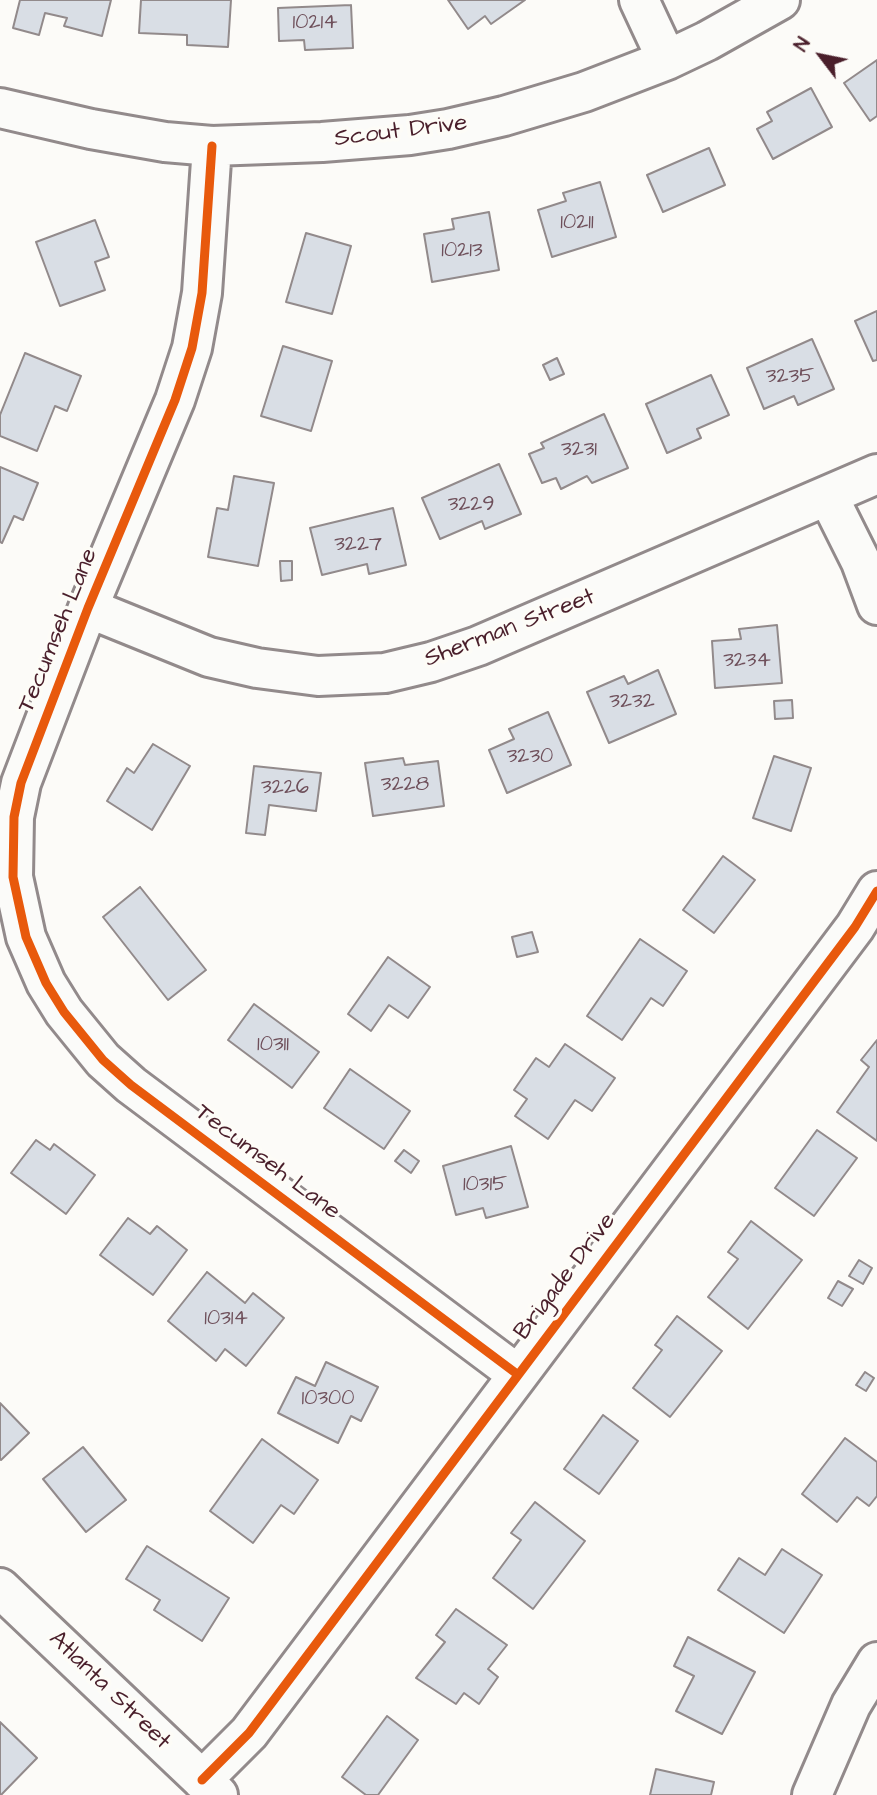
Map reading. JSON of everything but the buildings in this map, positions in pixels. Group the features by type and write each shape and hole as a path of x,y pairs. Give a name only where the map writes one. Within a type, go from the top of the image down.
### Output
{"street":[{"path":"639,0 667,60"},
{"name":"Scout Drive","path":"0,108 91,130 165,142 212,146 322,142 410,135 448,129 584,92 667,60 780,0"},
{"name":"Tecumseh Lane","path":"212,146 202,293 192,348 175,400 88,608 21,783 15,817 13,877 16,899 26,937 46,983 64,1012 103,1060 131,1085 517,1374"},
{"name":"Sherman Street","path":"88,608 209,657 257,668 318,676 385,673 478,646 877,474"},
{"path":"828,496 860,562 877,605"},
{"name":"Brigade Drive","path":"210,1788 517,1374 855,927 877,891"},
{"name":"Atlanta Street","path":"0,1588 210,1788"},
{"path":"813,1795 850,1705 877,1662"}],"cycle path":[{"path":"212,146 202,293 192,348 175,400 88,608 21,783 14,817 13,877 26,937 46,983 64,1012 103,1060 131,1085 517,1374"},
{"path":"202,1780 249,1733 855,927 877,891"}]}
